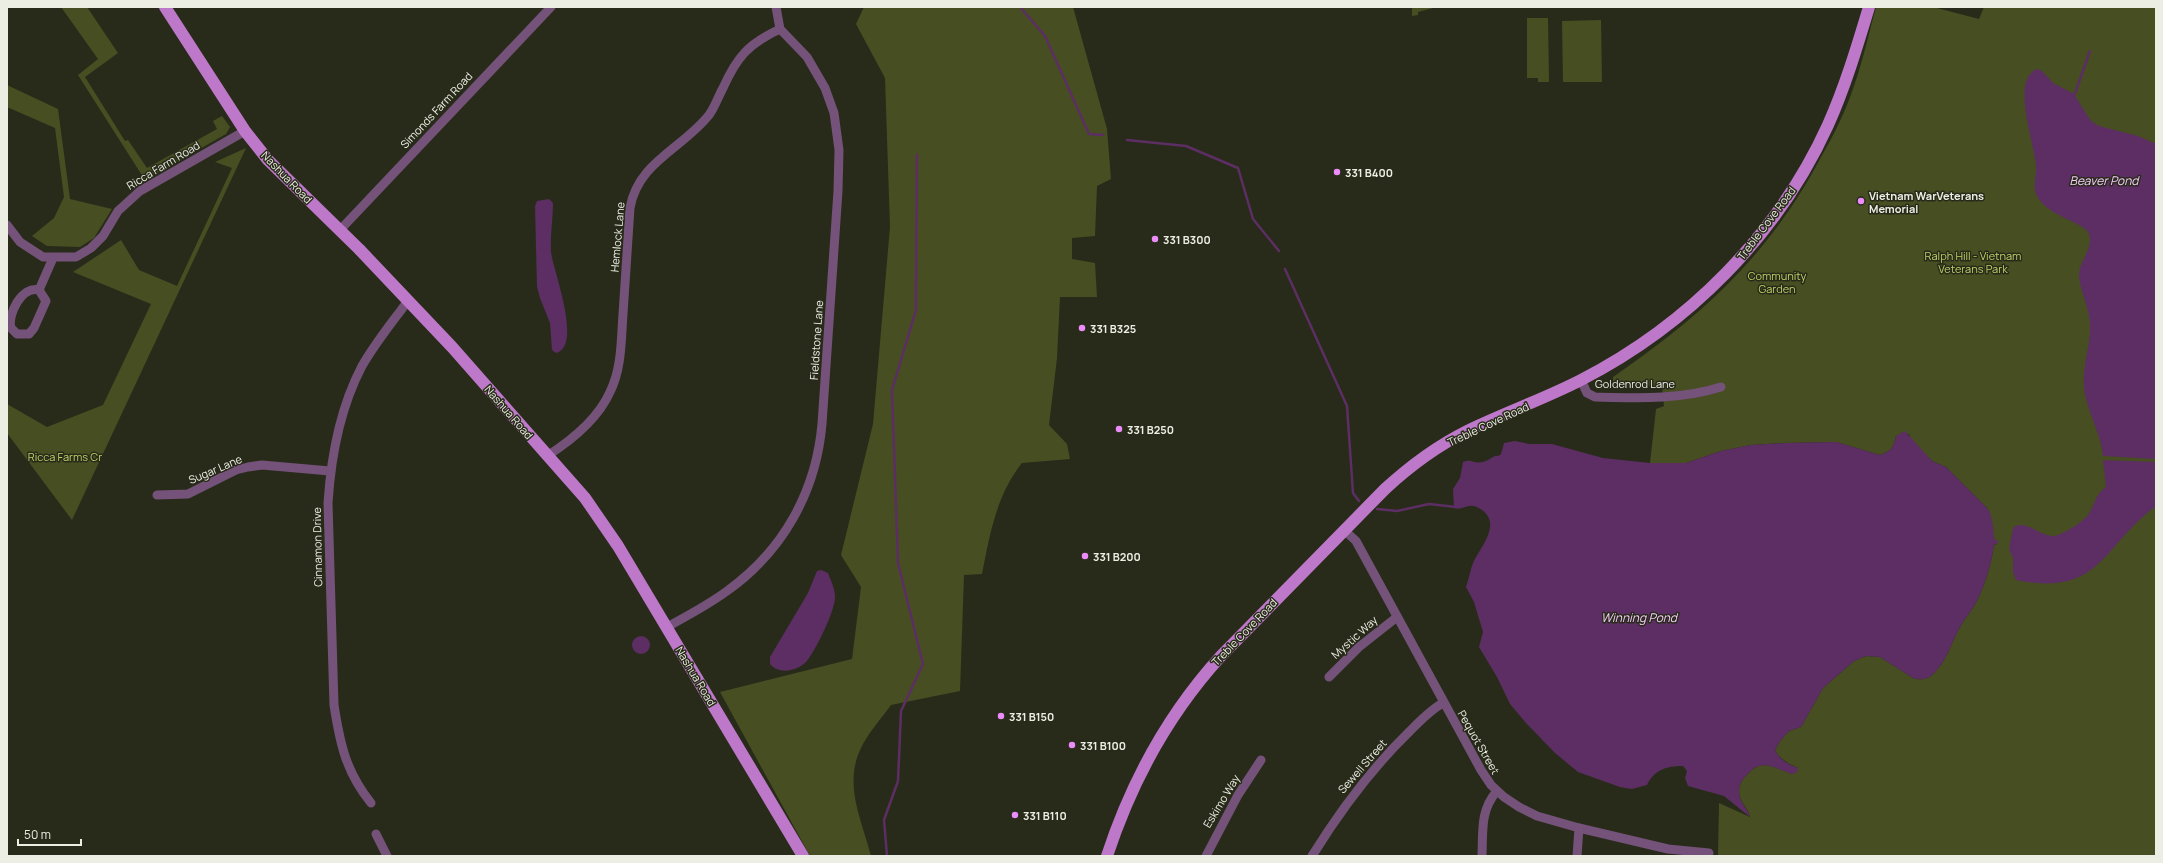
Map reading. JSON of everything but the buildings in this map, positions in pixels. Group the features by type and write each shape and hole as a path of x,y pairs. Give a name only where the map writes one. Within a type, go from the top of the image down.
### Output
{"main road":[{"name":"Nashua Road","path":"165,7 245,131 268,160 340,230 408,301 596,513 667,627 803,856"},
{"name":"Treble Cove Road","path":"1107,856 1132,789 1155,746 1188,696 1221,656 1344,530 1398,478 1437,449 1479,426 1581,380 1633,351 1674,321 1716,283 1756,240 1791,192 1821,139 1845,84 1869,7"}],"street":[{"name":"Simonds Farm Road","path":"340,230 551,7"},
{"path":"776,7 780,29"},
{"name":"Hemlock Lane","path":"547,456 564,445 594,416 602,406 614,384 620,350 630,208 633,194 640,180 709,115 742,53 753,44 780,29"},
{"name":"Fieldstone Lane","path":"667,627 727,592 764,560 783,536 800,508 811,482 818,454 822,424 838,192 839,150 834,113 825,88 807,57 780,29"},
{"name":"Ricca Farm Road","path":"7,225 20,242 33,252 43,257 53,258 76,256 91,248 103,236 118,211 140,191 245,131"},
{"path":"39,290 53,258"},
{"path":"39,290 45,297 45,306 34,328 29,334 17,334 10,324 11,316 26,291 39,290"},
{"name":"Cinnamon Drive","path":"371,803 358,787 350,772 338,731 334,705 328,503 330,471 346,405 362,367 408,301"},
{"name":"Goldenrod Lane","path":"1581,380 1587,393 1595,396 1665,397 1708,391 1720,387"},
{"name":"Sugar Lane","path":"157,494 188,494 229,473 248,466 262,465 330,471"},
{"name":"Pequot Street","path":"1344,530 1356,541 1483,774 1497,791 1511,802 1527,811 1579,828 1668,853 1709,853"},
{"name":"Mystic Way","path":"1329,677 1363,643 1397,617"},
{"name":"Sewell Street","path":"1312,856 1344,807 1376,765 1429,712 1443,703"},
{"name":"Eskimo Way","path":"1206,856 1238,795 1261,760"},
{"path":"1482,856 1484,814 1489,802 1497,791"},
{"path":"1577,856 1579,828"},
{"path":"376,834 387,856"}],"green space":[{"path":"61,7 87,7 118,53 85,77 125,141 128,140 147,168 217,129 213,121 222,116 230,127 226,134 145,180 78,75 98,59"},
{"path":"864,7 1073,7 1107,129 1111,179 1097,186 1095,236 1072,238 1072,259 1095,263 1097,297 1060,297 1057,358 1049,425 1067,444 1070,459 1022,463 1013,476 1000,502 991,530 982,574 964,575 960,691 891,705 864,742 856,762 854,789 859,816 871,856 810,856 720,692 852,659 861,587 841,555 873,424 890,227 885,78 856,24"},
{"path":"1412,7 1437,7 1418,12 1418,15 1412,16"},
{"name":"Ralph Hill - Vietnam Veterans Park","path":"1876,7 1933,7 1979,19 1984,7 2156,7 2156,856 1718,856 1719,803 1750,817 1739,796 1739,790 1742,781 1752,770 1757,766 1768,765 1793,774 1798,768 1782,759 1775,750 1780,741 1789,731 1801,727 1823,688 1854,661 1866,656 1880,657 1913,678 1919,679 1928,678 1935,672 1943,662 1957,632 1981,593 1987,577 1994,545 1997,544 1993,536 1989,511 1986,507 1946,467 1932,461 1911,440 1909,434 1896,436 1891,448 1887,452 1880,455 1836,442 1785,443 1751,445 1721,451 1686,463 1650,463 1656,409 1664,406 1662,387 1613,383 1613,377 1646,354 1705,306 1757,253 1780,224 1801,192 1831,140 1851,95"},
{"path":"1527,18 1548,18 1549,82 1538,82 1538,78 1527,78"},
{"path":"1601,20 1602,82 1563,82 1562,21"},
{"path":"7,85 58,109 70,199 112,209 94,238 80,247 47,246 32,236 54,218 64,197 55,128 7,107"},
{"name":"Ricca Farms Cr","path":"246,148 72,520 7,433 7,404 47,427 103,405 151,304 73,272 121,240 139,270 177,286 232,168 215,162"}],"water":[{"name":"Beaver Pond","path":"2037,69 2042,71 2053,83 2074,94 2091,121 2099,126 2138,136 2156,144 2156,459 2103,456 2100,441 2084,389 2084,369 2089,343 2090,324 2081,289 2079,271 2088,250 2090,240 2089,234 2081,226 2049,209 2037,196 2035,185 2035,156 2026,113 2025,85 2029,75"},
{"path":"549,199 553,203 551,252 561,290 567,323 567,337 564,347 556,353 552,350 550,323 537,287 535,206 537,201"},
{"name":"Winning Pond","path":"1905,431 1932,461 1946,467 1990,512 1994,539 1998,541 1998,543 1994,545 1981,593 1957,632 1943,662 1928,678 1913,678 1880,657 1866,656 1854,661 1823,688 1801,727 1789,731 1780,741 1775,750 1785,761 1798,768 1797,772 1793,774 1774,767 1763,765 1752,770 1742,781 1739,787 1739,796 1750,817 1724,796 1688,786 1685,778 1687,771 1683,766 1661,770 1653,776 1647,785 1632,789 1620,787 1578,772 1555,753 1510,704 1497,677 1479,647 1483,632 1474,602 1466,587 1473,563 1485,542 1490,526 1489,519 1485,513 1477,507 1471,506 1459,509 1454,508 1453,489 1460,478 1463,462 1470,461 1478,463 1487,460 1501,454 1504,443 1515,441 1529,444 1552,444 1603,458 1650,463 1686,463 1721,451 1751,445 1785,443 1836,442 1880,455 1887,452 1893,446 1896,436"},
{"path":"2103,460 2156,462 2156,506 2123,537 2097,565 2083,575 2066,581 2044,583 2016,580 2013,572 2013,558 2009,549 2013,528 2022,525 2049,536 2054,536 2067,531 2082,521 2091,511 2099,493 2106,487"},
{"path":"821,570 828,573 835,594 832,612 824,631 806,662 798,668 783,671 778,670 770,664 770,657 808,593 817,571"},
{"path":"637,636 645,636 650,641 648,652 645,654 637,654 632,649 632,641"}],"waterway":[{"path":"1020,7 1045,36 1089,134 1103,135"},
{"path":"2074,96 2090,51"},
{"path":"1127,140 1186,146 1238,168 1253,219 1279,251"},
{"path":"887,856 884,820 898,781 901,711 923,664 898,563 892,390 916,310 917,155"},
{"path":"1285,269 1347,406 1353,493 1359,501"},
{"path":"1377,509 1397,511 1429,504 1456,507"}],"place":[{"name":"331 B400","path":"1337,172"},
{"name":"Vietnam WarVeterans Memorial","path":"1861,201"},
{"name":"331 B300","path":"1155,239"},
{"name":"331 B325","path":"1082,328"},
{"name":"331 B250","path":"1119,429"},
{"name":"331 B200","path":"1085,556"},
{"name":"331 B150","path":"1001,716"},
{"name":"331 B100","path":"1072,745"},
{"name":"331 B110","path":"1015,815"}],"park label":[{"name":"Community Garden","path":"1777,281"}]}
